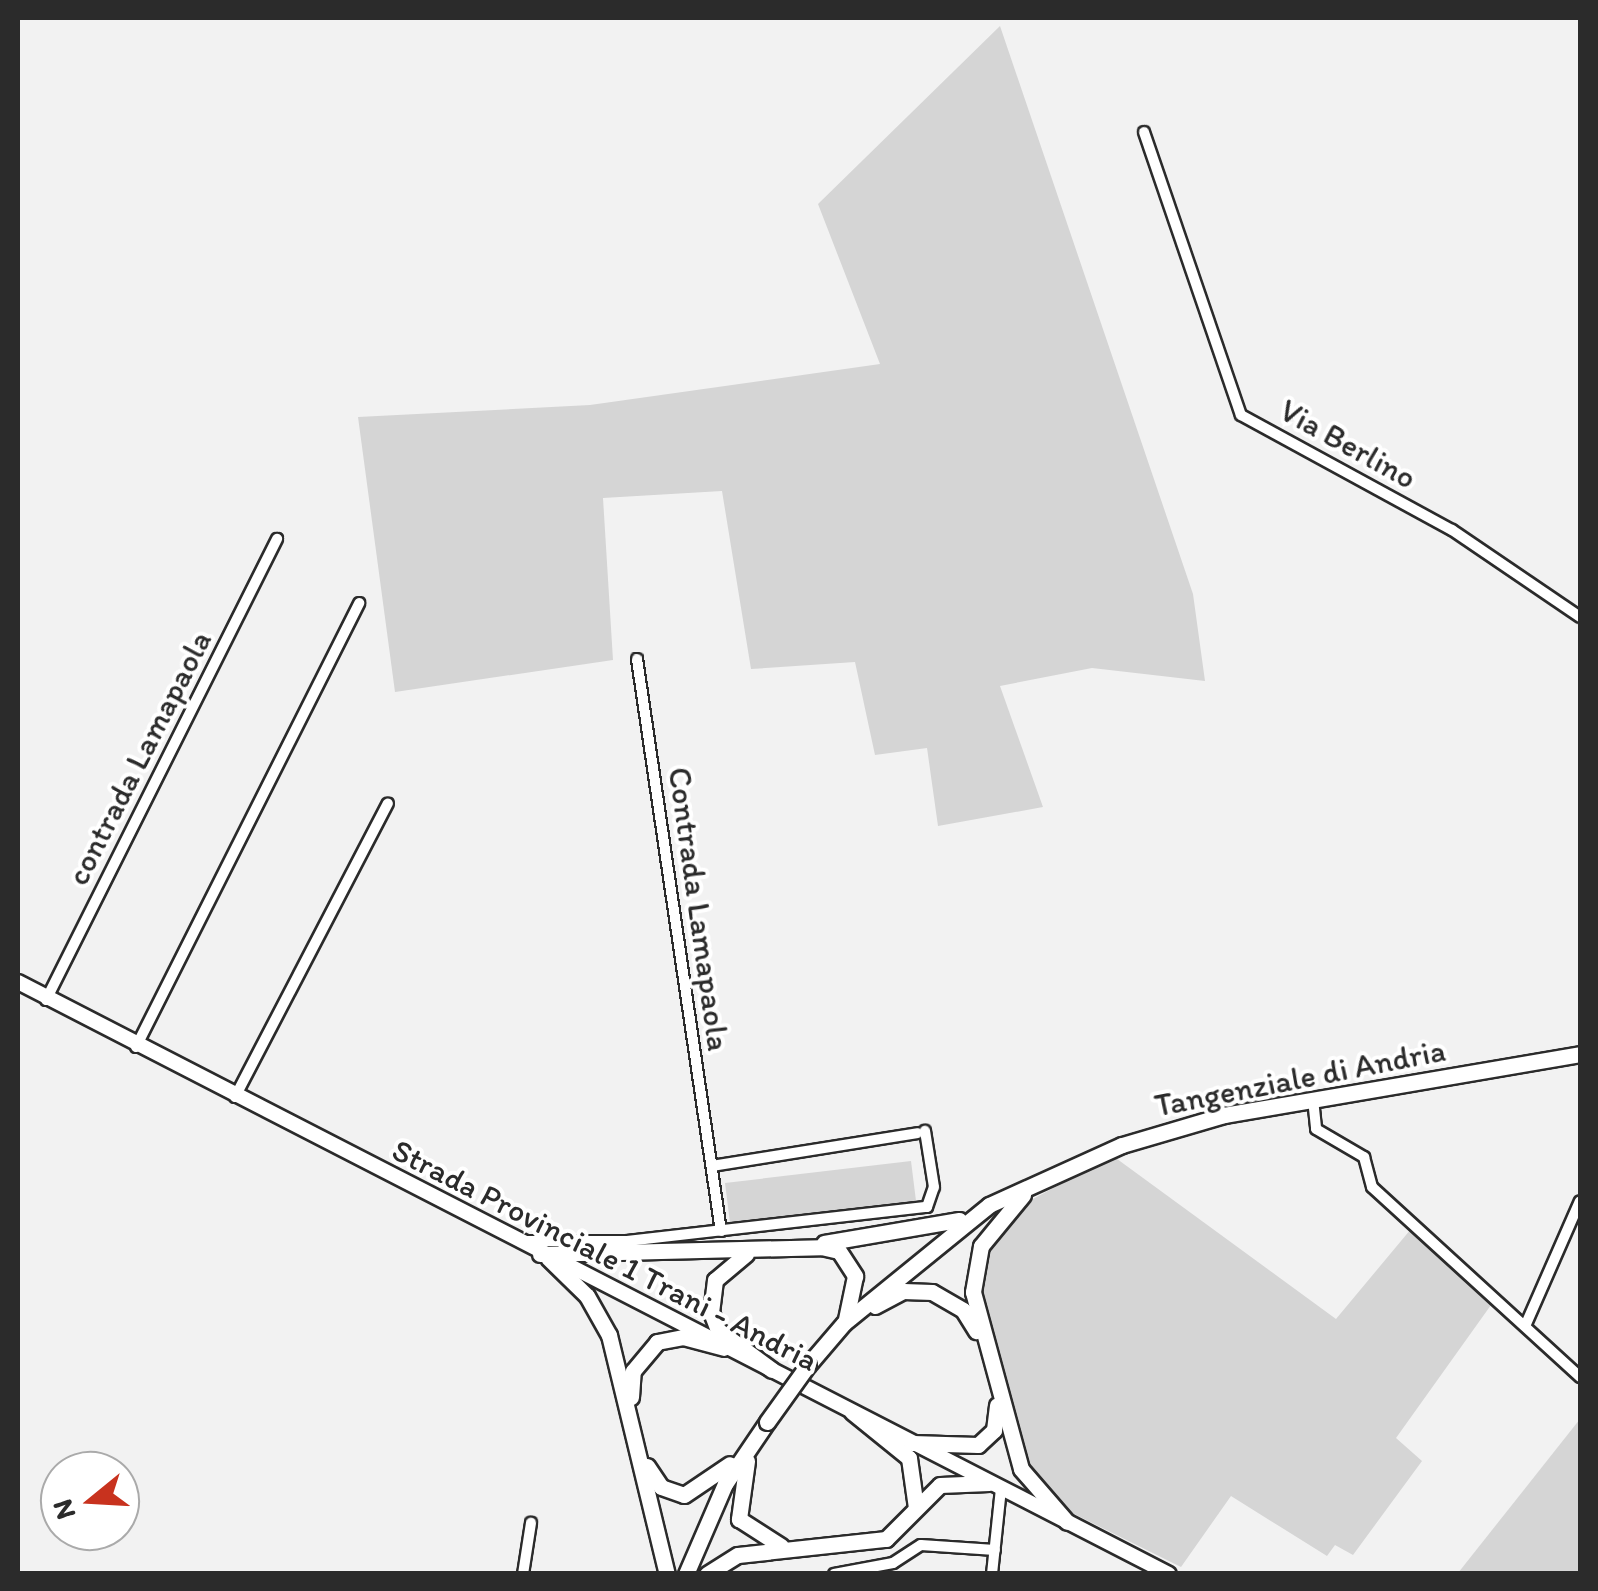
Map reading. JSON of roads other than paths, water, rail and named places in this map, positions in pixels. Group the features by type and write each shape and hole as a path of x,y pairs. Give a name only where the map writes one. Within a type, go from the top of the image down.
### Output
{"main road":[{"name":"Strada Provinciale 1 Trani - Andria","path":"18,982 136,1048 1170,1574"},
{"name":"Tangenziale di Andria","path":"686,1574 741,1454 824,1344 844,1323 981,1211 1154,1133 1313,1099 1580,1054"},
{"path":"1056,1174 1010,1206 981,1246 973,1292 982,1343 1025,1478 1067,1522"},
{"path":"788,1247 927,1230 981,1211"},
{"path":"544,1256 821,1246 849,1261 854,1296 844,1323"},
{"path":"768,1248 726,1265 710,1298 718,1330 772,1370"},
{"path":"544,1256 600,1316 639,1448 666,1574"},
{"path":"824,1344 886,1298 916,1290 954,1303 982,1343"},
{"path":"630,1416 634,1371 658,1342 683,1337 724,1348"},
{"path":"912,1443 978,1445 997,1419 996,1391"},
{"path":"852,1412 909,1458 920,1486 915,1510"},
{"path":"762,1428 737,1513 756,1538 790,1548"},
{"path":"639,1448 661,1487 684,1495 741,1454"},
{"path":"707,1574 738,1555 886,1539 948,1482 995,1486"}],"street":[{"name":"Via Berlino","path":"1144,132 1241,416 1452,530 1580,617"},
{"name":"contrada Lamapaola","path":"46,1000 277,539"},
{"path":"136,1048 360,604"},
{"name":"Contrada Lamapaola","path":"637,659 720,1230"},
{"path":"235,1098 388,803"},
{"path":"1313,1099 1316,1128 1364,1157 1372,1187 1580,1376"},
{"path":"512,1240 720,1230 926,1207 934,1187 921,1132 712,1166"},
{"path":"1526,1324 1580,1200"},
{"path":"992,1574 995,1486"},
{"path":"523,1574 531,1522"},
{"path":"834,1574 893,1563 921,1545 995,1550"}]}
